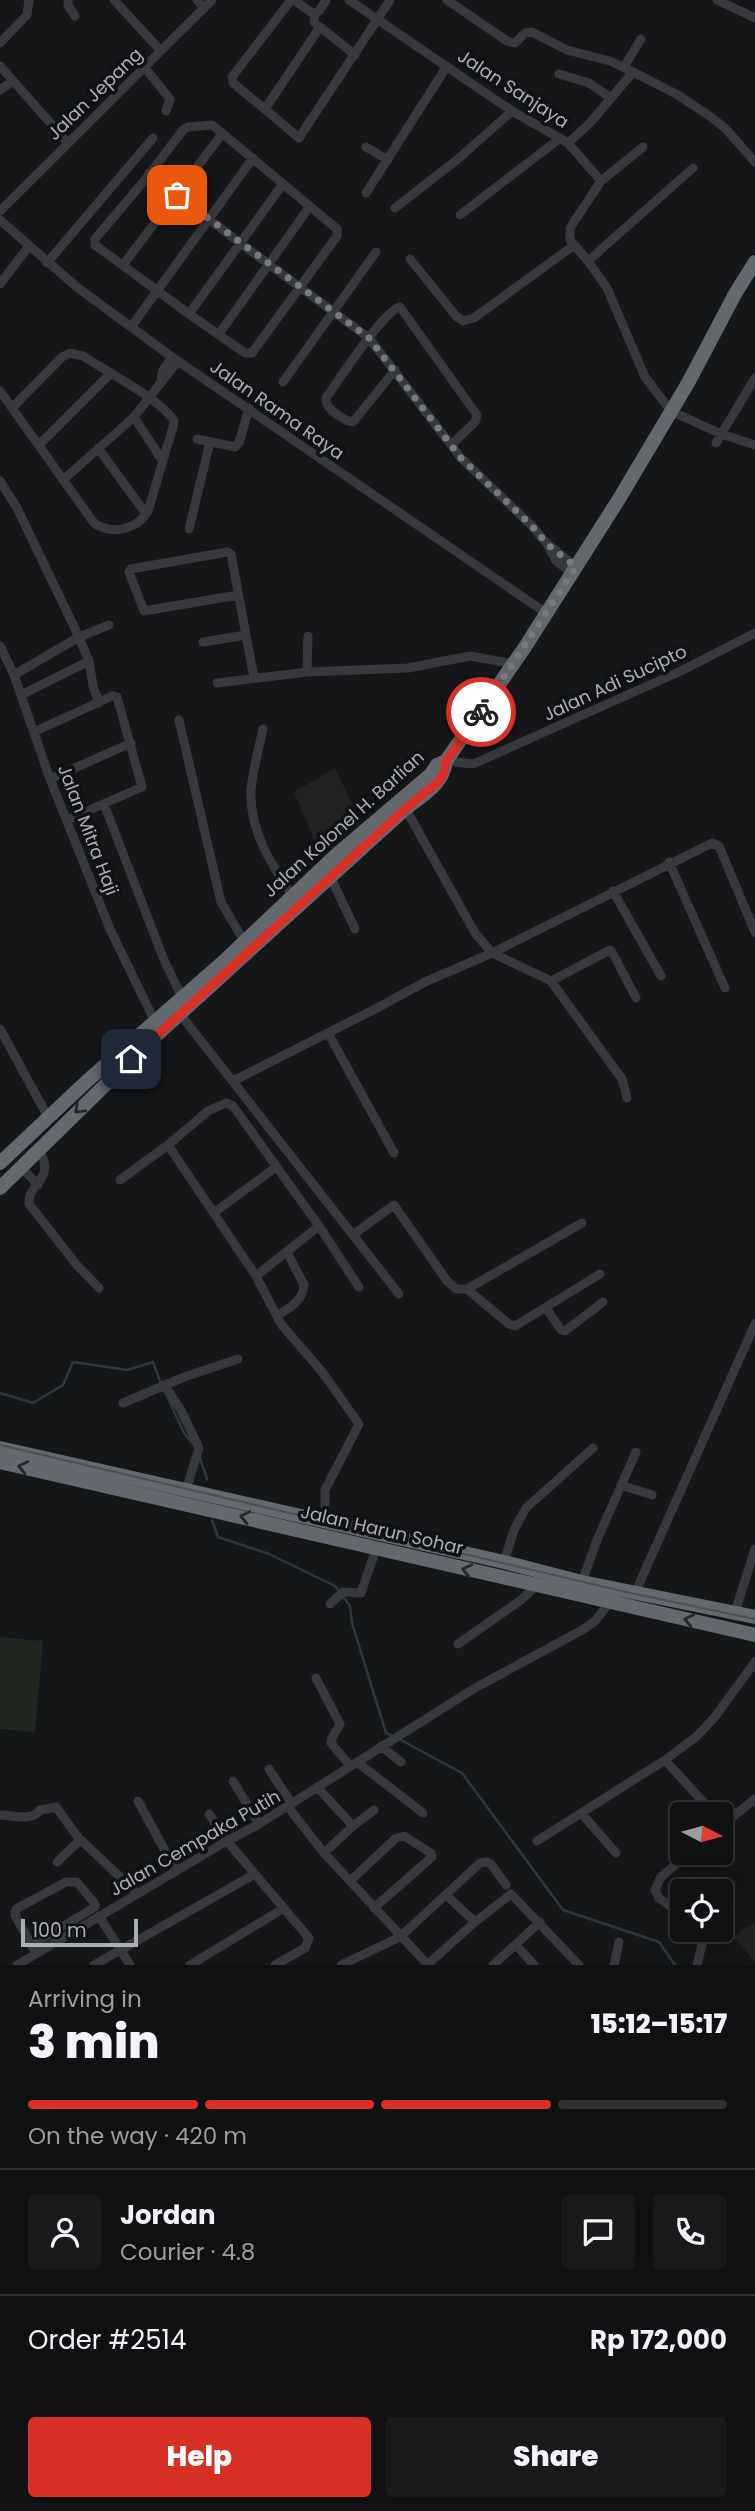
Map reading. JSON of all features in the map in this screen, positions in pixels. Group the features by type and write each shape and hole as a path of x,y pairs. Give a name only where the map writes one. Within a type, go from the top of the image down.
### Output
{"highway":[{"name":"Jalan Kolonel H. Barlian","path":"0,1163 292,895 402,804 438,782 444,773 446,761 514,664 671,411 755,262"},
{"name":"Jalan Kolonel H. Barlian","path":"1,1188 38,1148 180,1014 331,878 376,828"},
{"name":"Jalan Harun Sohar","path":"0,1448 376,1549 755,1635"},
{"name":"Jalan Harun Sohar","path":"0,1462 133,1485 186,1490 582,1582 755,1617"}],"street":[{"path":"0,43 21,24 27,15 29,0"},
{"path":"68,0 75,16"},
{"path":"114,0 161,51"},
{"path":"197,0 204,8"},
{"name":"Jalan Jepang","path":"0,211 212,0"},
{"path":"315,13 292,0 232,76 233,83 299,138 390,0"},
{"path":"326,0 315,13 314,22 355,55"},
{"name":"Jalan Sanjaya","path":"349,0 512,111 564,141 601,181"},
{"path":"447,0 513,43 519,41 525,33 532,32 566,50 610,61 678,95 726,129 755,162"},
{"path":"718,0 755,18"},
{"path":"261,106 267,106 320,27"},
{"path":"460,215 590,123 629,70 641,39"},
{"path":"0,66 68,143"},
{"path":"366,193 447,66"},
{"path":"145,68 170,99 166,111"},
{"path":"559,75 589,83 611,98"},
{"path":"0,90 13,81"},
{"path":"395,208 458,159 512,111"},
{"path":"212,125 253,158 337,229 337,233 253,353 245,353 95,246 95,239 188,127 212,125"},
{"path":"123,265 222,134"},
{"path":"47,263 153,138"},
{"path":"366,147 388,160"},
{"path":"643,148 601,181 570,228 570,240 607,288 645,377 671,411 721,434 753,442"},
{"path":"131,327 253,158"},
{"path":"588,261 693,168"},
{"path":"149,173 369,338 461,458 532,526 547,544 556,561 574,570"},
{"path":"189,314 283,184"},
{"path":"219,334 310,206"},
{"name":"Jalan Rama Raya","path":"0,220 47,263 175,359 546,613"},
{"path":"410,259 459,319 474,318 573,246"},
{"path":"0,284 32,249"},
{"path":"283,383 376,252"},
{"path":"395,370 355,421 348,421 327,407 326,398 369,338 394,308 403,307 477,415 475,422 451,445"},
{"path":"0,391 38,445 94,523 101,528 131,527 146,514 174,421 171,415 83,356 70,353 62,357 12,408"},
{"path":"63,480 134,417 161,380 169,376 175,359"},
{"path":"38,445 110,374"},
{"path":"716,443 755,378"},
{"path":"197,439 235,447 239,443 249,408"},
{"path":"134,417 162,460"},
{"path":"189,529 210,442"},
{"path":"98,449 146,514"},
{"path":"2,488 79,637 89,661 99,702"},
{"path":"238,595 144,611 129,572 131,569 227,552 231,554 254,678"},
{"path":"14,675 79,637 109,625"},
{"name":"Jalan Adi Sucipto","path":"446,761 474,764 681,671 755,633"},
{"path":"203,642 246,635"},
{"path":"307,671 308,636"},
{"name":"Jalan Mitra Haji","path":"0,646 14,675 50,779 110,929 155,1022"},
{"path":"217,683 307,671 397,669 477,656 514,664"},
{"path":"21,695 89,661"},
{"path":"34,732 112,696 117,697 142,788 67,820"},
{"path":"179,720 222,902 244,941"},
{"path":"263,729 251,789 253,818 269,859 292,895"},
{"path":"50,779 131,743"},
{"path":"104,804 181,997"},
{"path":"402,804 475,933 492,953 551,981 622,1079 627,1098"},
{"path":"233,1081 425,982 492,953 669,862 712,843 716,844 755,932"},
{"path":"669,862 725,988"},
{"path":"331,878 355,929"},
{"path":"613,891 661,976"},
{"path":"551,981 610,950 636,998"},
{"path":"180,1014 399,1294"},
{"path":"0,1029 48,1117"},
{"path":"328,1033 394,1153"},
{"path":"120,1180 208,1111 226,1103 233,1106 359,1287"},
{"path":"168,1145 256,1276 277,1316 323,1373 359,1424 325,1490 325,1521"},
{"path":"38,1148 45,1162 43,1178 29,1197 29,1204 76,1264 99,1288"},
{"path":"20,1167 38,1185"},
{"path":"215,1212 275,1167"},
{"path":"354,1234 394,1205 447,1281 456,1289 467,1290 513,1326 600,1274"},
{"path":"467,1290 582,1223"},
{"path":"256,1276 319,1226"},
{"path":"277,1316 300,1298 304,1290 287,1252"},
{"path":"546,1308 561,1330 565,1331 603,1302"},
{"path":"635,1593 755,1324"},
{"path":"123,1403 238,1359"},
{"path":"163,1386 181,1409 199,1452 186,1490"},
{"path":"504,1562 514,1530 526,1508 593,1448"},
{"path":"582,1582 597,1539 636,1452"},
{"path":"621,1485 652,1495"},
{"path":"330,1604 341,1593 361,1593 376,1549"},
{"path":"735,1612 755,1549"},
{"path":"458,1644 521,1600 536,1586"},
{"name":"Jalan Cempaka Putih","path":"17,1965 34,1949 99,1916 290,1806 475,1688 584,1629 611,1601"},
{"path":"537,1841 665,1760 706,1728 755,1662"},
{"path":"316,1678 340,1724 331,1743 353,1764 424,1813"},
{"path":"384,1745 401,1762"},
{"path":"665,1760 703,1802"},
{"path":"269,1769 290,1806 324,1853 427,1965 511,1894 579,1965"},
{"path":"233,1781 259,1824"},
{"path":"317,1787 353,1826"},
{"path":"733,1816 755,1799"},
{"path":"138,1801 176,1871"},
{"path":"0,1815 30,1817 40,1810 56,1807 81,1840 138,1894"},
{"path":"324,1853 374,1810"},
{"path":"209,1814 227,1841 309,1938 305,1948 275,1965"},
{"path":"582,1814 616,1853"},
{"path":"350,1881 396,1838 404,1836 430,1853 432,1857 374,1908"},
{"path":"57,1862 81,1840"},
{"path":"341,1965 400,1937 477,1865 486,1862 491,1864 506,1885"},
{"path":"670,1905 655,1893 661,1877 674,1866"},
{"path":"94,1965 255,1874"},
{"path":"66,1882 77,1882 95,1907 34,1949 15,1915 16,1909 66,1882"},
{"path":"446,1895 475,1922"},
{"path":"190,1965 284,1908"},
{"path":"99,1916 130,1965"},
{"path":"494,1965 540,1922"},
{"path":"614,1965 619,1942"},
{"path":"697,1965 703,1942"},
{"path":"516,1945 534,1965"}],"shaded area":[{"path":"335,768 361,822 321,856 294,792"},
{"path":"0,1637 43,1641 35,1732 0,1729"},
{"path":"755,1922 755,1961 733,1937"}],"waterway":[{"path":"0,1393 33,1403 63,1385 73,1362 127,1370 153,1362 161,1384"},
{"path":"167,1396 184,1433 192,1443"},
{"path":"200,1458 207,1479"},
{"path":"212,1520 218,1537 269,1554 335,1586 350,1606 352,1623 386,1733 393,1736"},
{"path":"399,1739 462,1773 563,1910 659,1942 675,1965"}],"tram line":[{"path":"0,1445 626,1592 755,1619"}],"way so far":[{"path":"177,195 369,338 461,458 532,526 547,544 563,554 576,567 481,712"}],"route":[{"path":"131,1059 438,782 444,773 446,761 481,712"}]}
